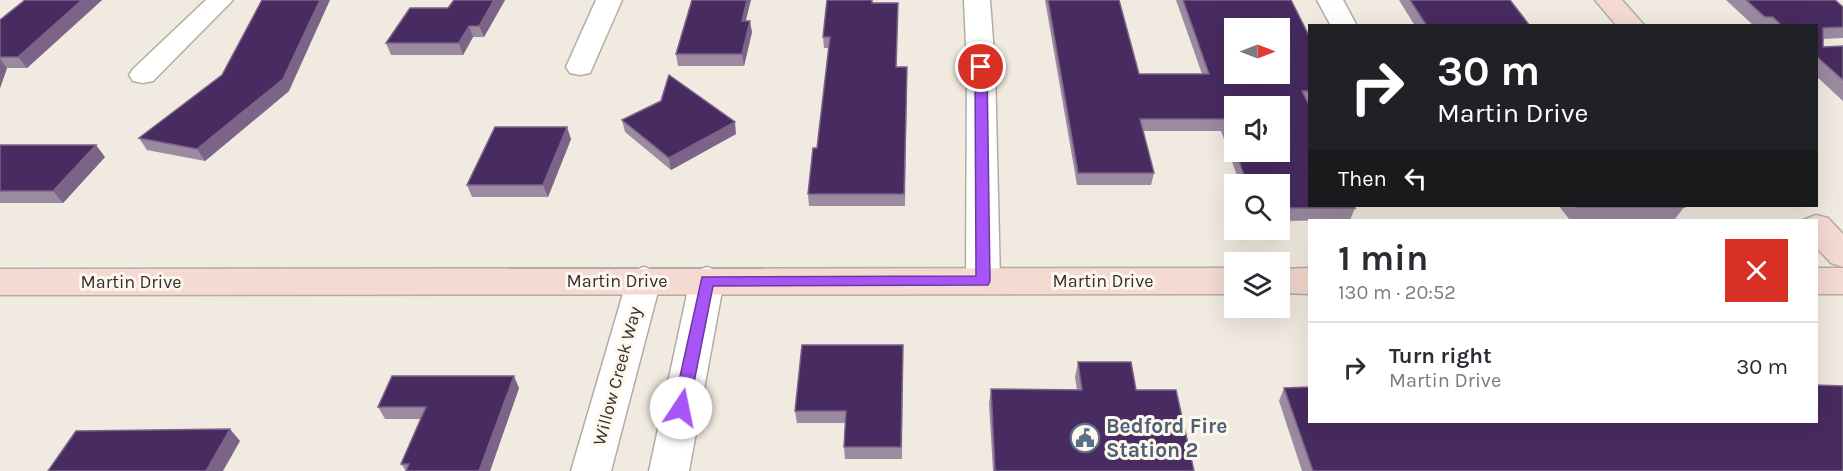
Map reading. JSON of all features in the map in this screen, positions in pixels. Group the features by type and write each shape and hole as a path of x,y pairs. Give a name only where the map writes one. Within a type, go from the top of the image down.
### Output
{"street":[{"path":"143,75 220,0"},
{"path":"580,67 609,0"},
{"path":"977,0 981,67 983,281"},
{"path":"1330,0 1343,24"},
{"path":"1608,0 1630,24"},
{"path":"1798,207 1810,219"},
{"path":"1818,228 1843,255"},
{"name":"Willow Creek Way","path":"591,471 644,280"},
{"path":"669,471 707,280"},
{"name":"Martin Drive","path":"0,282 1224,281"},
{"path":"1290,281 1308,281"},
{"path":"1818,281 1843,281"}],"building":[{"path":"25,0 82,0 18,57 0,57 0,20"},
{"path":"262,0 320,0 283,79 197,149 139,138 222,75"},
{"path":"454,0 494,0 479,26 469,26 459,43 386,43 410,8 448,8"},
{"path":"692,0 747,0 742,21 750,21 742,54 676,54"},
{"path":"827,0 872,0 872,3 898,3 896,67 907,67 904,194 808,194 813,148 817,148 830,37 823,37"},
{"path":"1048,0 1119,0 1139,74 1209,74 1183,0 1291,0 1308,34 1308,91 1302,91 1308,103 1308,207 1355,208 1290,208 1290,174 1244,174 1239,162 1290,162 1290,96 1224,96 1224,119 1140,119 1154,173 1078,173"},
{"path":"1410,0 1510,0 1528,24 1426,24"},
{"path":"1746,0 1835,0 1843,7 1843,27 1823,28 1823,47 1843,46 1843,80 1818,58 1818,24 1780,24 1773,17 1765,17"},
{"path":"669,75 735,122 669,158 622,120 661,101"},
{"path":"495,127 567,127 543,185 467,185"},
{"path":"0,145 96,145 53,191 0,191"},
{"path":"802,345 903,345 901,447 844,447 846,411 795,411"},
{"name":"Bedford Fire Station 2","path":"1078,362 1131,362 1136,390 1176,390 1194,471 995,471 991,389 1082,390"},
{"path":"392,376 514,376 479,471 406,471 409,464 401,464 426,407 378,407"},
{"path":"1818,385 1843,386 1843,471 1313,471 1284,388 1308,387 1308,423 1818,423"},
{"path":"230,429 206,471 48,471 76,431"}],"place":[{"name":"Bedford Fire Station 2","path":"1085,438"}],"route":[{"path":"681,408 707,280 983,281 981,67"}]}
